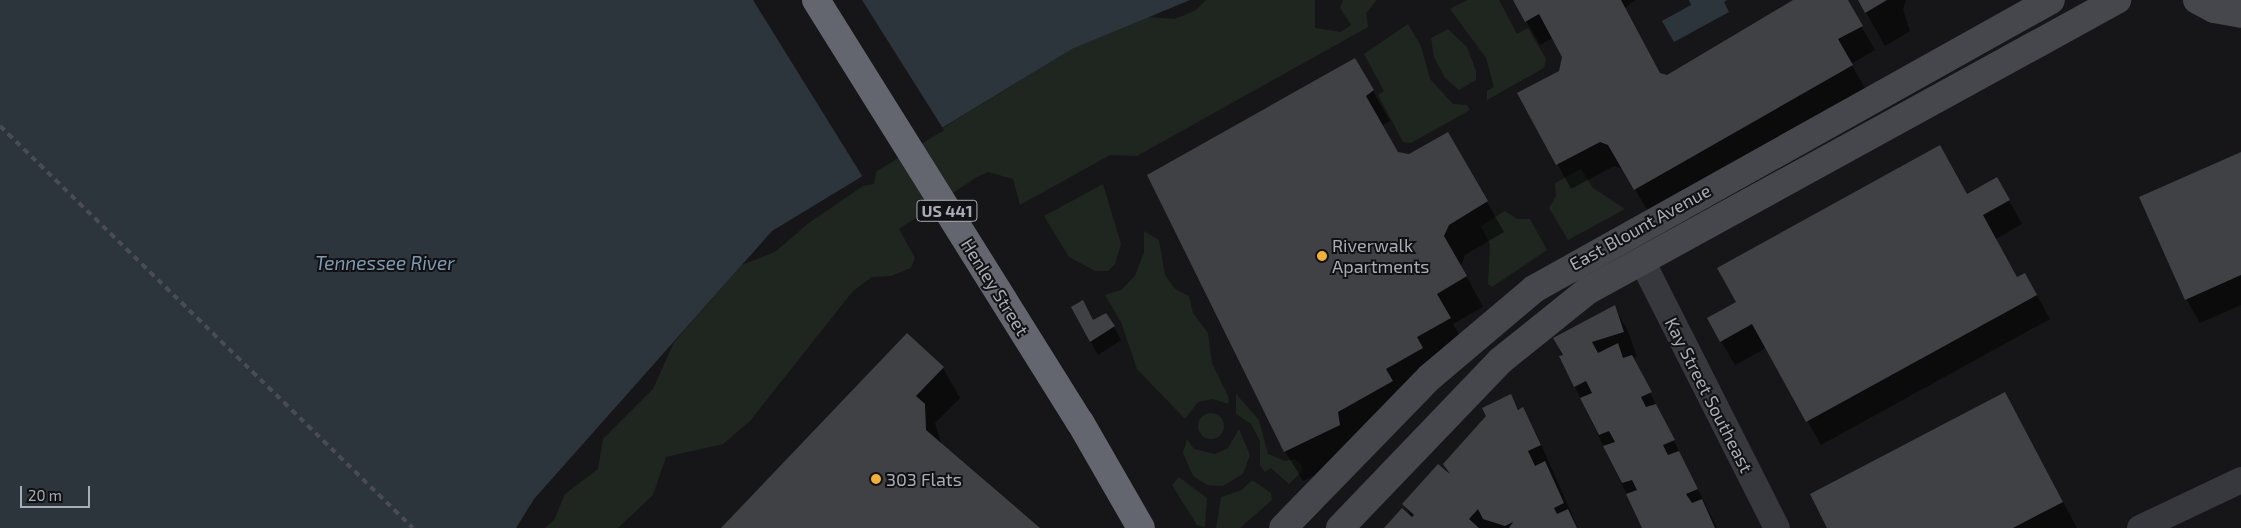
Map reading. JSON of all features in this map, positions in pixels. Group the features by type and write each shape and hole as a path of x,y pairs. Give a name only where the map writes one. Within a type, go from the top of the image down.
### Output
{"highway":[{"name":"Henley Street","path":"816,0 1080,422 1141,528"}],"main road":[{"name":"East Blount Avenue","path":"1284,528 1491,321 1569,266 2051,0"},
{"path":"1340,528 1519,346 1565,307 1642,261 2117,0"},
{"path":"2197,0 2214,9 2241,14"},
{"path":"1974,44 1988,71"},
{"path":"1628,233 1642,261"},
{"path":"1491,321 1519,346"}],"street":[{"name":"Kay Street Southeast","path":"1642,261 1777,528"},
{"path":"2140,528 2241,480"}],"shaded area":[{"path":"1206,0 1315,0 1315,28 1341,32 1351,25 1340,8 1343,0 1377,0 1366,13 1368,27 1137,156 1110,155 1020,205 1013,179 988,172 977,177 899,229 915,258 911,268 891,276 872,277 853,291 750,421 723,444 666,457 653,495 618,528 545,528 554,520 565,494 598,469 603,439 653,389 674,342 742,265 775,252 810,222 863,186 874,184 877,168 1072,49 1148,17 1175,19 1196,10"},
{"path":"1467,0 1499,0 1517,34 1528,28 1546,59 1544,68 1487,100 1487,91 1494,87 1486,58 1450,9"},
{"path":"1408,24 1421,46 1430,79 1453,104 1467,105 1470,110 1411,143 1403,142 1378,95 1384,91 1364,54"},
{"path":"1448,29 1467,47 1476,71 1476,80 1459,90 1445,78 1434,57 1431,38"},
{"path":"1581,169 1593,188 1625,209 1568,240 1549,208 1556,196 1555,183"},
{"path":"1103,184 1121,244 1115,264 1108,271 1095,271 1069,257 1044,216"},
{"path":"1505,211 1517,219 1530,219 1547,250 1492,287 1488,284 1490,244 1481,226"},
{"path":"1144,231 1159,240 1165,275 1175,289 1189,296 1193,313 1208,333 1212,363 1229,398 1228,404 1213,399 1198,402 1185,419 1137,369 1121,322 1105,295 1121,290 1135,276 1144,252"},
{"path":"1236,394 1259,420 1268,454 1285,461 1295,459 1302,465 1302,471 1289,484 1271,468 1265,472 1260,465 1260,441 1251,424 1236,414"},
{"path":"1211,413 1220,417 1224,426 1220,435 1211,439 1202,435 1198,426 1202,417"},
{"path":"1239,429 1250,455 1243,474 1223,486 1207,485 1193,476 1183,453 1187,439 1194,449 1215,454 1228,448"},
{"path":"1179,477 1207,498 1205,527 1197,525 1172,485"},
{"path":"1252,480 1271,493 1272,500 1240,528 1216,528 1221,497 1242,490"}],"water":[{"name":"Tennessee River","path":"0,0 1190,0 1072,49 772,231 534,499 516,528 0,528"},
{"path":"1689,0 1727,0 1724,2 1729,12 1674,42 1662,21 1691,5"}],"pier":[{"path":"753,0 862,0 944,130 864,179"}],"building":[{"path":"1513,0 1621,0 1660,73 1667,75 1793,0 1848,0 1863,26 1838,39 1853,65 1634,190 1608,145 1600,142 1556,165 1517,93 1559,71 1562,57 1539,14 1525,22"},
{"path":"1858,0 1887,0 1865,13"},
{"name":"Riverwalk Apartments","path":"1355,58 1374,90 1366,96 1398,152 1409,154 1448,132 1488,201 1449,225 1444,236 1467,276 1437,294 1451,318 1417,337 1423,348 1386,369 1393,381 1338,412 1340,425 1284,452 1147,175"},
{"path":"1940,145 1967,194 1997,177 2010,200 1983,215 2017,277 2025,273 2037,295 1806,422 1752,324 1720,342 1707,318 1736,302 1717,268"},
{"path":"2241,152 2241,275 2185,300 2139,197"},
{"path":"1083,300 1093,320 1106,313 1115,326 1090,342 1071,307"},
{"path":"1615,305 1624,332 1592,342 1598,353 1618,343 1623,358 1632,355 1652,392 1641,397 1646,407 1656,404 1675,440 1663,445 1668,455 1679,451 1698,489 1686,494 1692,503 1702,499 1715,528 1642,528 1626,494 1637,490 1632,480 1622,483 1603,446 1615,442 1609,431 1599,435 1580,398 1592,393 1586,381 1574,387 1559,356 1563,355 1553,338"},
{"name":"303 Flats","path":"907,333 944,367 916,396 925,404 926,430 1040,528 721,528"},
{"path":"2005,392 2063,502 2013,528 1827,528 1810,494"},
{"path":"1511,394 1518,410 1523,407 1541,445 1528,451 1535,466 1545,461 1564,503 1554,508 1557,514 1568,509 1577,528 1509,528 1513,522 1505,526 1483,519 1478,509 1469,519 1479,528 1384,528 1402,508 1412,517 1414,515 1402,504 1438,464 1450,474 1443,464 1486,416 1482,408"}],"railway":[{"path":"0,126 413,528"}],"place":[{"name":"Riverwalk Apartments","path":"1322,256"},
{"name":"303 Flats","path":"876,479"}]}
